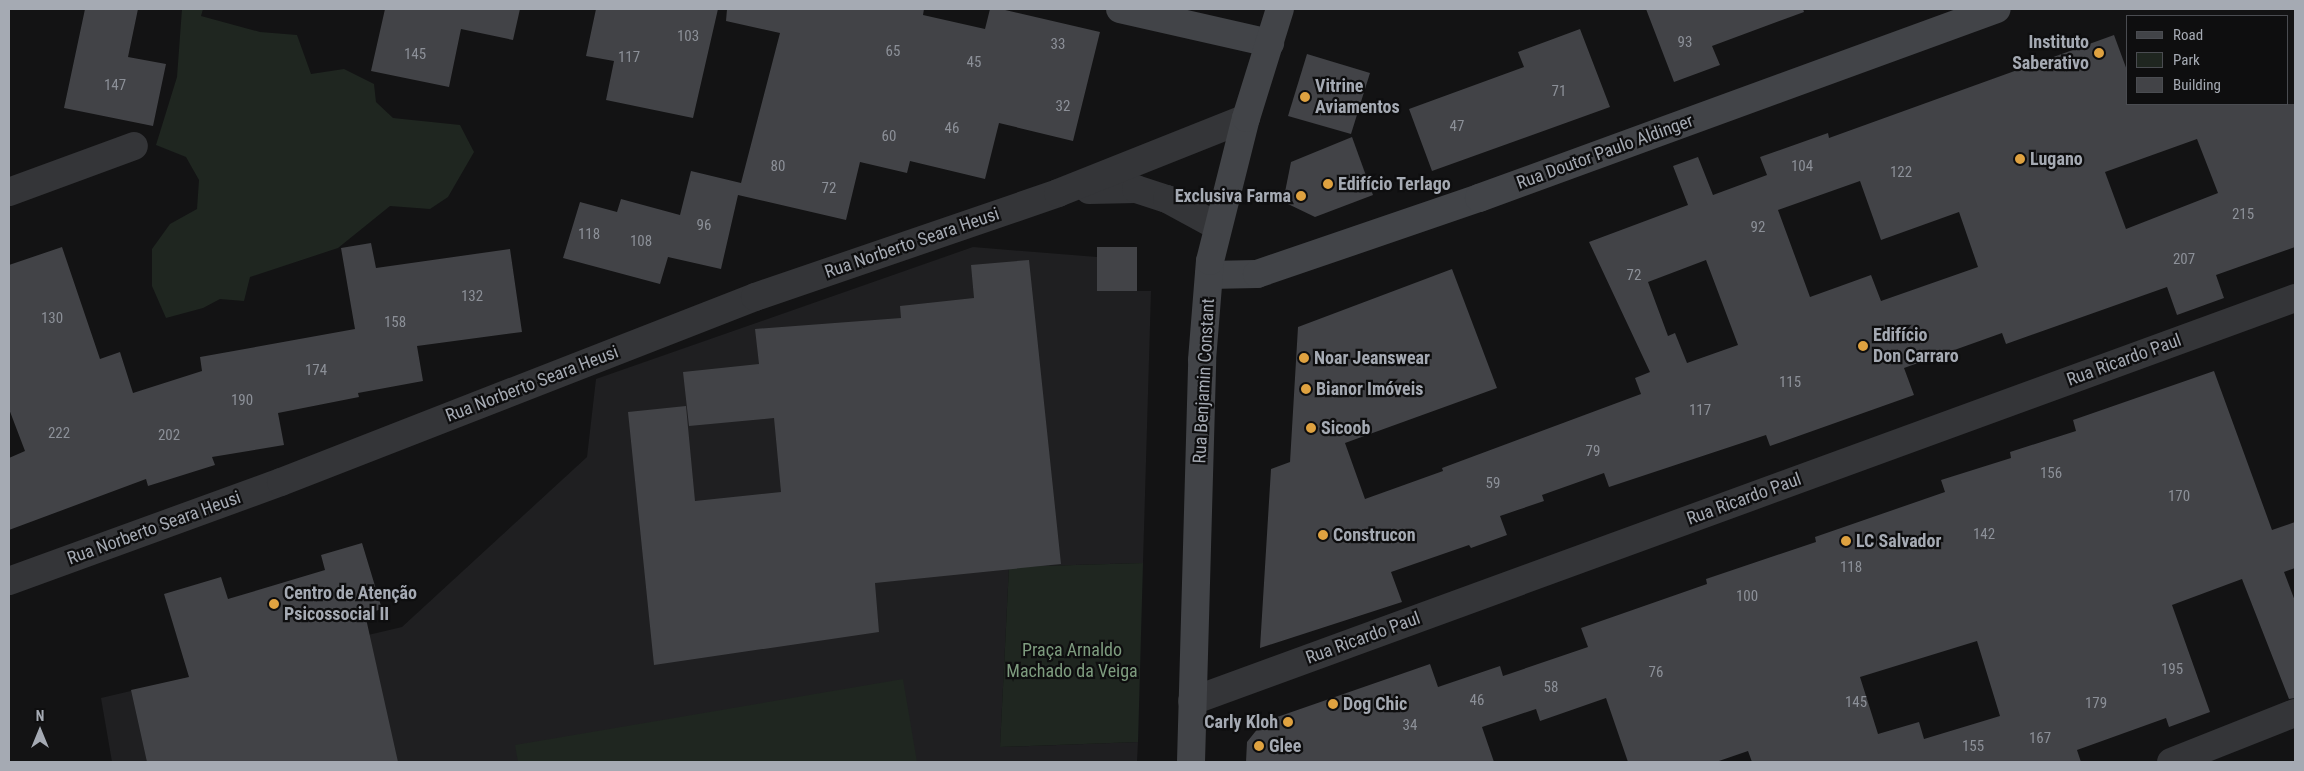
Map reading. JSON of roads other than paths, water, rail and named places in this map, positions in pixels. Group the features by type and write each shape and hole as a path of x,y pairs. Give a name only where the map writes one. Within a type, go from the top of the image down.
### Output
{"street":[{"path":"1120,9 1270,43"},
{"name":"Rua Benjamin Constant","path":"1191,762 1202,360 1209,275 1217,226 1246,118 1280,9"},
{"name":"Rua Doutor Paulo Aldinger","path":"1209,275 1256,274 1275,268 1480,198 1997,9"},
{"name":"Rua Norberto Seara Heusi","path":"9,581 281,482 755,297 1058,194 1246,118"},
{"path":"9,192 134,146"},
{"name":"Rua Norberto Seara Heusi","path":"1058,194 1110,187 1136,189 1167,199 1217,226"},
{"name":"Rua Ricardo Paul","path":"1192,701 2295,298"},
{"path":"2170,762 2295,713"}],"place":[{"name":"Instituto Saberativo","path":"2099,53"},
{"name":"Vitrine Aviamentos","path":"1305,97"},
{"name":"Lugano","path":"2020,159"},
{"name":"Edifício Terlago","path":"1328,184"},
{"name":"Exclusiva Farma","path":"1301,196"},
{"name":"Edifício Don Carraro","path":"1863,346"},
{"name":"Noar Jeanswear","path":"1304,358"},
{"name":"Bianor Imóveis","path":"1306,389"},
{"name":"Sicoob","path":"1311,428"},
{"name":"Construcon","path":"1323,535"},
{"name":"LC Salvador","path":"1846,541"},
{"name":"Centro de Atenção Psicossocial II","path":"274,604"},
{"name":"Dog Chic","path":"1333,704"},
{"name":"Carly Kloh","path":"1288,722"},
{"name":"Glee","path":"1259,746"}],"park label":[{"name":"Praça Arnaldo Machado da Veiga","path":"1072,661"}]}
